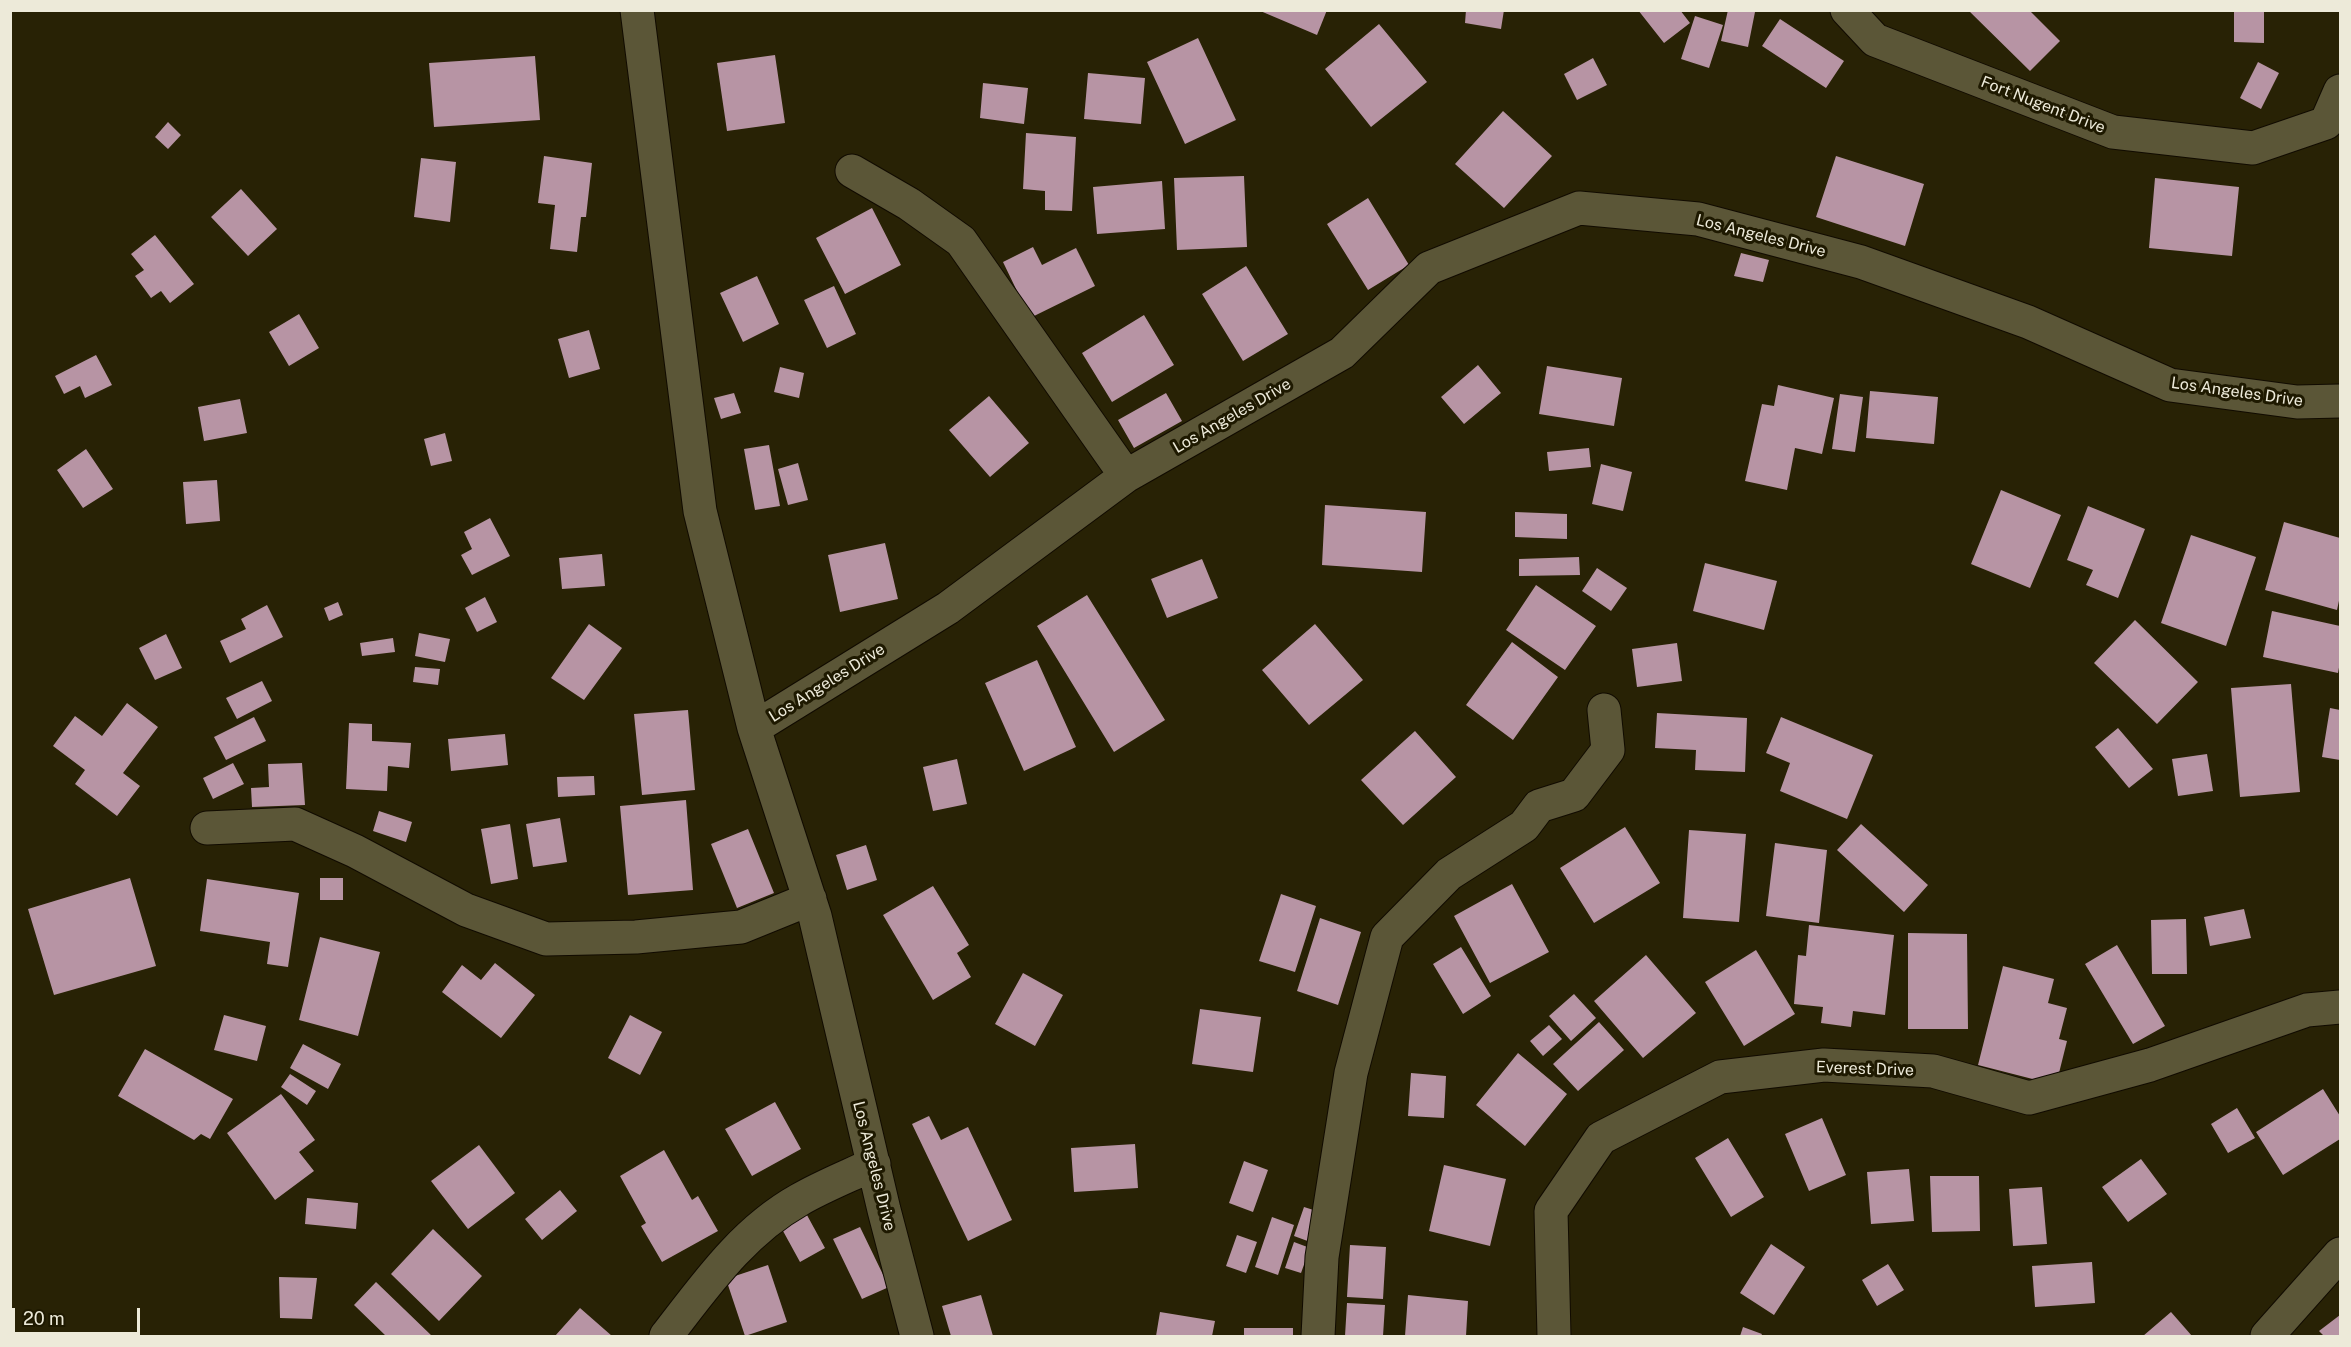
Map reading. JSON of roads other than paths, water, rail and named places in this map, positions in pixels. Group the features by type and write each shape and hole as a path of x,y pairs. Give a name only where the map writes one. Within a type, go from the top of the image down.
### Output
{"street":[{"path":"637,10 700,511 754,729"},
{"name":"Fort Nugent Drive","path":"1847,10 1875,40 2113,132 2253,148 2326,123 2340,91"},
{"path":"852,171 909,204 961,241 1126,476"},
{"name":"Los Angeles Drive","path":"917,1336 810,898 754,729 948,608 1126,476 1342,353 1429,268 1579,208 1698,219 1860,262 2028,322 2170,385 2297,402 2340,401"},
{"path":"1318,1336 1322,1257 1351,1073 1386,937 1449,874 1524,826 1539,806 1574,795 1608,750 1604,710"},
{"path":"207,828 295,824 355,851 466,910 546,939 636,937 741,927 810,898"},
{"name":"Everest Drive","path":"1554,1336 1551,1211 1601,1138 1720,1077 1824,1065 1933,1071 2030,1098 2150,1065 2307,1010 2340,1007"},
{"path":"666,1336 725,1260 760,1228 799,1200 874,1164"},
{"path":"2267,1336 2340,1254"}]}
